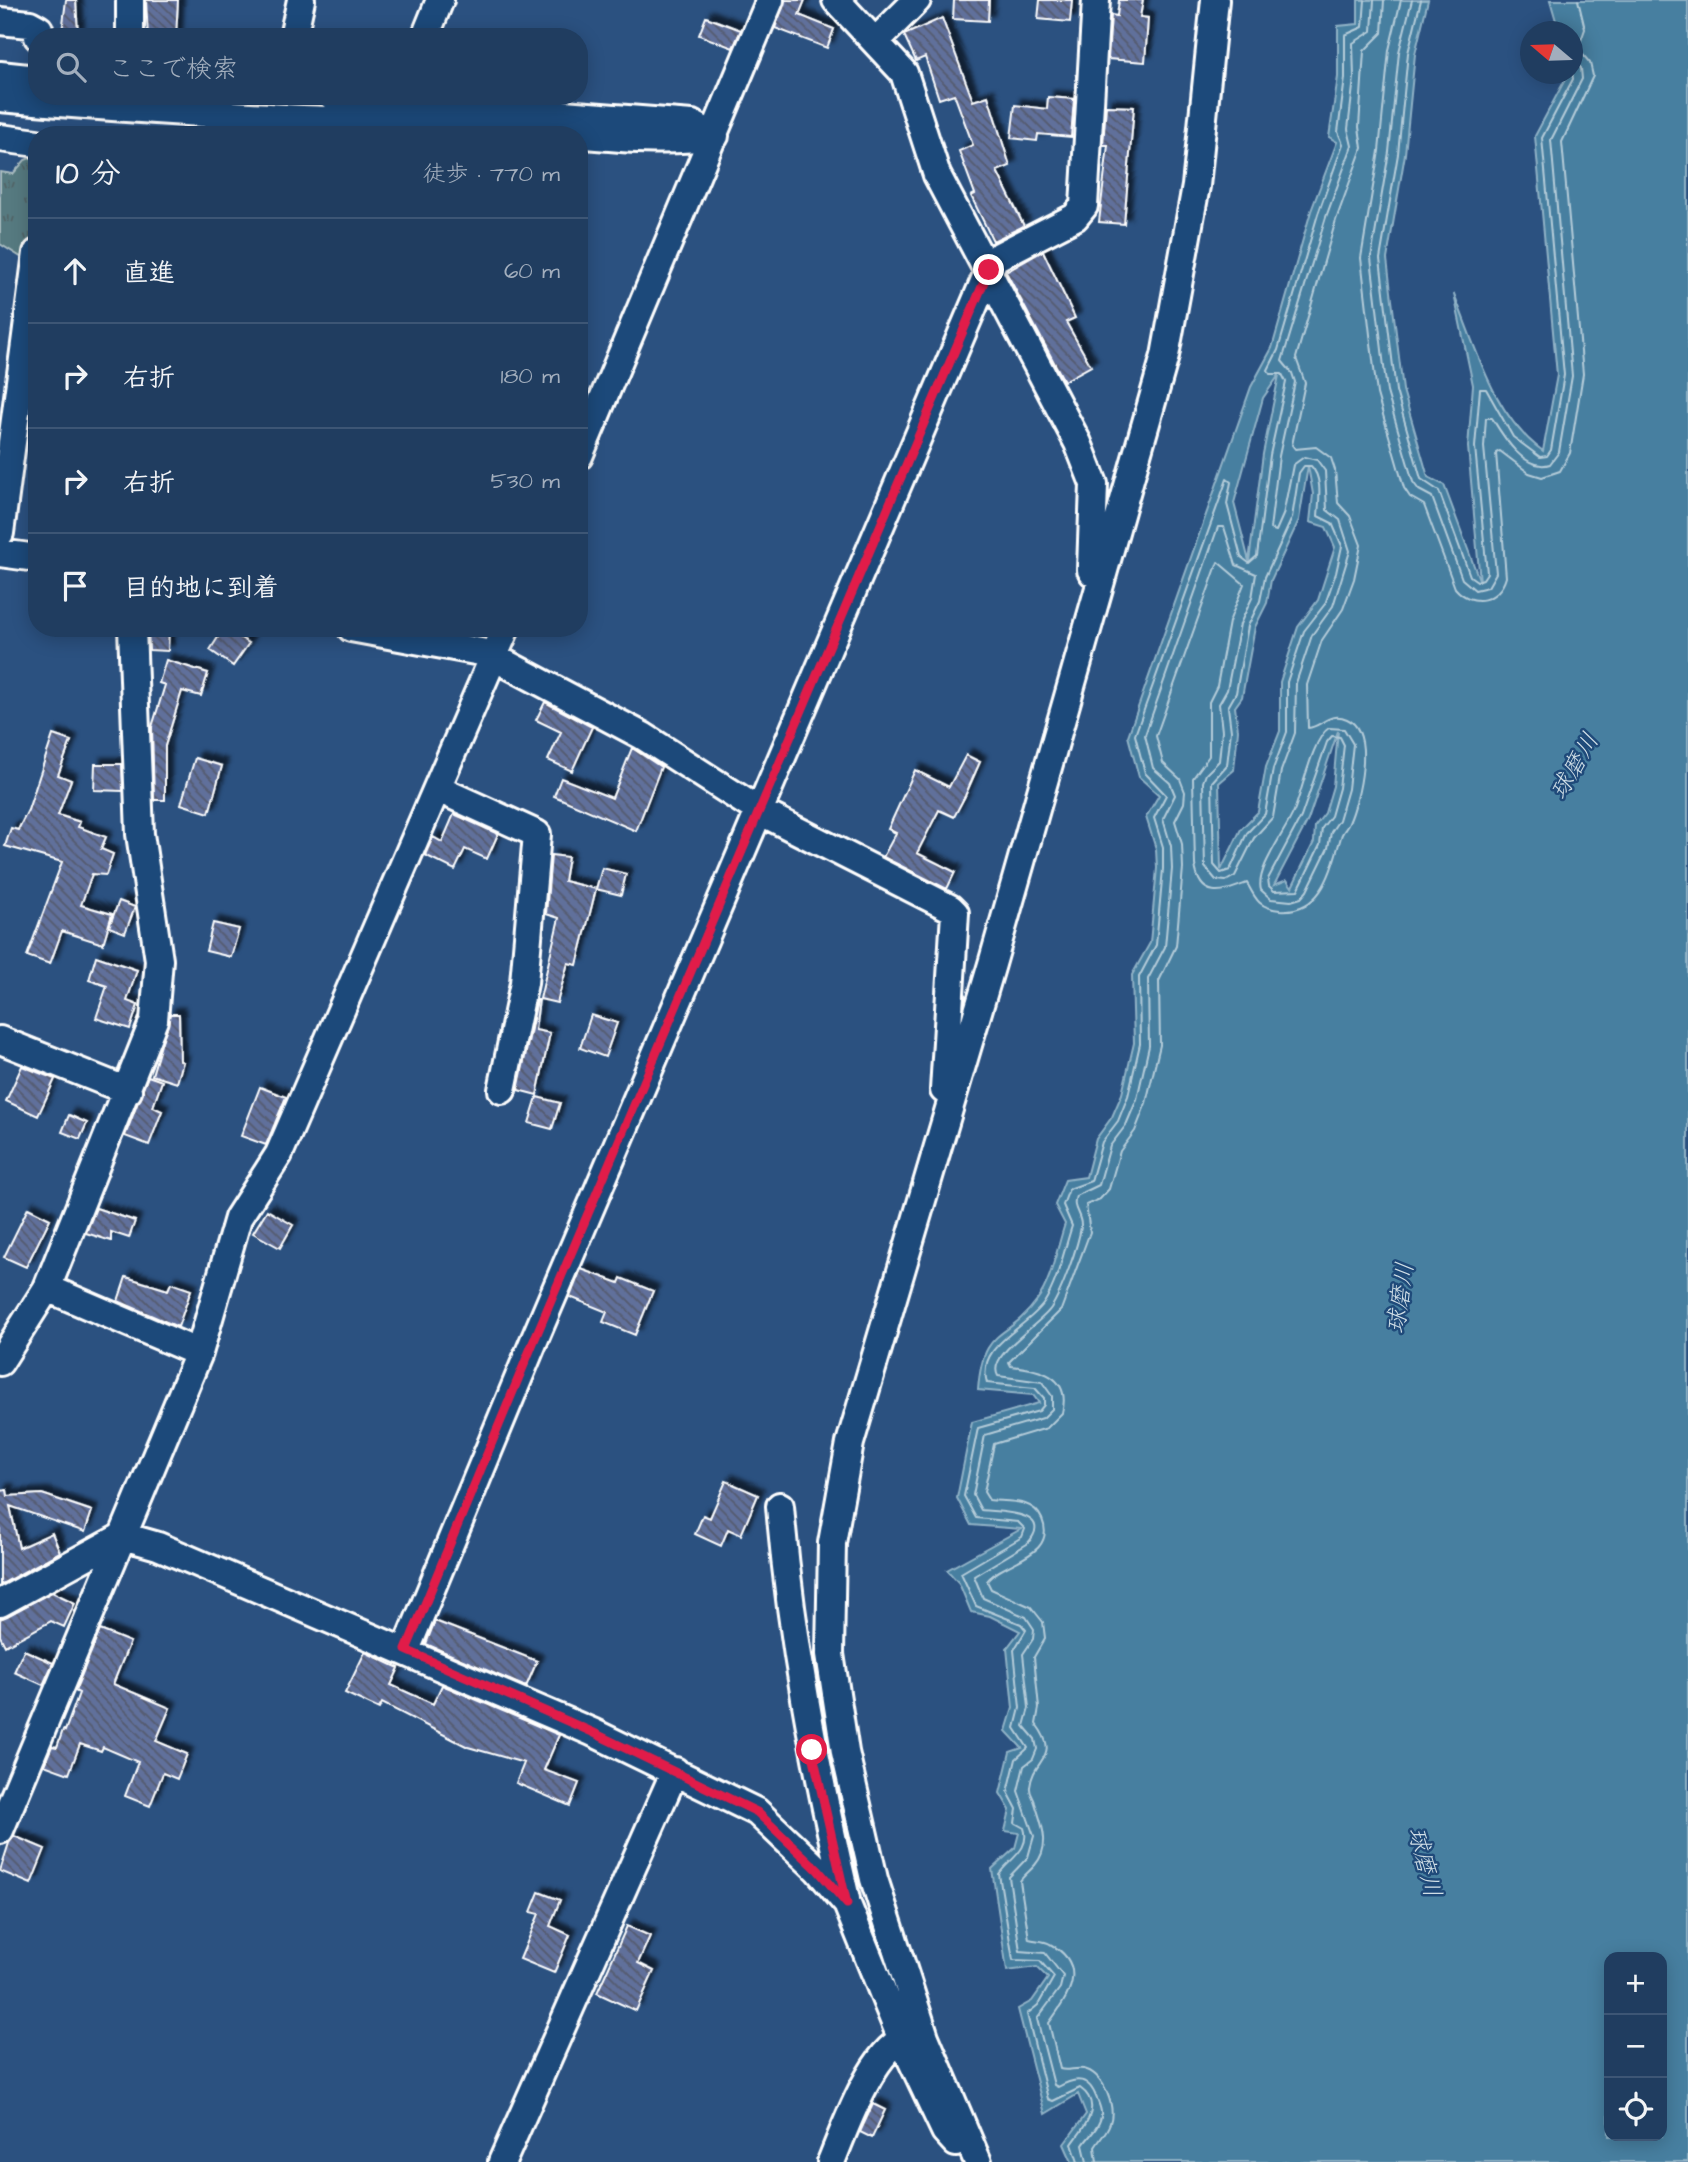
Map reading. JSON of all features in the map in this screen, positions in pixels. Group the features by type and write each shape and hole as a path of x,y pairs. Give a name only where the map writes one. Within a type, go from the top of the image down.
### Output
{"street":[{"path":"130,0 130,28"},
{"path":"295,28 301,0"},
{"path":"429,28 440,0"},
{"path":"588,435 770,0"},
{"path":"836,0 904,73 937,175 1078,443 1094,484 1091,570 1099,580"},
{"path":"876,41 916,0"},
{"path":"406,1650 533,1343 761,812 989,270 995,258 1075,217 1084,206 1096,0"},
{"path":"975,2156 925,2037 874,1879 845,1752 830,1654 832,1543 850,1443 992,964 1099,580 1165,356 1196,186 1215,0"},
{"path":"0,20 30,24 37,28"},
{"path":"0,39 28,39"},
{"path":"0,75 28,78"},
{"path":"0,97 28,100"},
{"path":"83,105 300,126"},
{"path":"287,105 300,126"},
{"path":"471,105 692,124 715,136"},
{"path":"588,134 677,142 715,136"},
{"path":"0,138 28,142"},
{"path":"0,533 28,321"},
{"path":"0,553 28,557"},
{"path":"0,1362 47,1288 128,1091 153,1020 159,985 159,960 139,822 132,637"},
{"path":"395,637 494,657 643,736 761,812 955,913 942,1088 951,1096"},
{"path":"0,1830 199,1353 238,1218 279,1154 502,637"},
{"path":"438,789 537,834 524,983 502,1090"},
{"path":"0,1040 128,1091"},
{"path":"47,1288 199,1353"},
{"path":"779,1506 787,1599 812,1750 847,1904 902,2040 945,2131 963,2150 975,2156"},
{"path":"0,1602 123,1536 158,1546 406,1650 675,1771 757,1812 818,1870 847,1904"},
{"path":"502,2162 675,1771"},
{"path":"831,2162 878,2062 890,2045 902,2040"}],"green space":[{"path":"28,159 28,262 0,244 0,172 13,174"}],"water":[{"name":"球磨川","path":"1358,0 1428,0 1415,54 1405,154 1387,259 1403,390 1428,477 1444,485 1480,582 1468,447 1473,385 1454,294 1499,401 1526,437 1543,451 1557,375 1535,136 1563,84 1583,84 1583,21 1556,21 1550,0 1688,0 1688,2162 1072,2162 1064,2144 1086,2114 1078,2094 1045,2114 1018,2009 1032,2001 1048,1978 1037,1967 1007,1971 992,1869 1015,1848 1019,1833 1005,1831 1010,1810 1000,1793 1010,1752 1022,1748 1006,1731 1013,1708 1007,1648 1020,1631 990,1616 971,1612 959,1583 947,1570 1021,1529 971,1525 957,1498 972,1422 1039,1403 1033,1395 978,1390 985,1354 998,1336 1026,1314 1042,1292 1065,1224 1055,1205 1065,1180 1086,1177 1096,1139 1112,1117 1122,1094 1134,1043 1132,975 1150,943 1157,868 1156,849 1146,817 1159,795 1139,777 1128,736 1251,387 1272,348 1311,211 1337,142 1329,137 1338,77 1338,26 1358,24","holes":["1279,375 1263,454 1249,561 1234,503 1263,398","1308,466 1313,494 1310,522 1326,527 1335,547 1318,600 1298,627 1280,682 1280,731 1266,767 1258,812 1241,829 1221,870 1219,783 1234,770 1238,730 1235,707 1242,697 1255,627 1267,603 1271,580 1299,520","1338,731 1333,786 1325,813 1315,826 1314,842 1292,887 1287,880 1274,885 1308,820"]}],"building":[{"path":"66,0 76,0 78,28 62,28"},
{"path":"146,0 178,0 176,28 148,28"},
{"path":"785,0 805,0 799,15 834,29 827,48 775,28"},
{"path":"954,0 989,0 988,21 953,19"},
{"path":"1040,0 1072,0 1070,22 1038,19"},
{"path":"1119,0 1143,0 1140,17 1148,18 1145,62 1108,59 1111,15 1117,16"},
{"path":"706,17 741,30 733,48 699,35"},
{"path":"942,18 973,101 988,96 1010,166 997,171 1024,226 993,241 971,196 975,194 959,151 973,145 954,94 939,99 925,57 916,61 904,35"},
{"path":"1048,97 1074,99 1071,137 1038,134 1037,141 1011,138 1015,105 1047,109"},
{"path":"1106,106 1134,107 1124,224 1099,222 1108,145 1103,145"},
{"path":"1043,251 1075,318 1066,322 1091,366 1064,381 1006,272"},
{"path":"148,637 169,637 168,651 149,650"},
{"path":"218,637 239,637 249,643 233,666 210,650"},
{"path":"166,660 208,673 201,696 182,691 165,746 165,800 154,800 152,727 165,685 159,683"},
{"path":"545,702 592,727 572,771 548,760 561,732 536,720"},
{"path":"53,735 71,741 58,775 71,780 58,815 80,822 78,827 106,837 101,849 113,854 106,875 92,874 81,905 112,914 103,944 62,931 50,964 27,956 62,862 5,846 11,828 18,830 28,810"},
{"path":"632,748 661,767 636,831 554,796 561,778 612,798"},
{"path":"966,755 980,762 965,796 954,817 939,810 917,853 955,872 947,889 883,857 896,833 888,829 915,770 949,787"},
{"path":"195,758 222,766 209,813 181,804"},
{"path":"95,764 122,764 123,791 94,790"},
{"path":"454,814 498,834 487,859 465,849 455,870 425,855 433,837 442,842"},
{"path":"551,855 568,857 564,881 596,889 577,965 568,963 557,1003 540,999 559,918 546,914"},
{"path":"602,868 626,874 621,895 596,889"},
{"path":"119,901 135,907 125,933 109,927"},
{"path":"213,923 239,929 231,957 206,951"},
{"path":"96,956 137,970 127,1001 138,1005 130,1029 96,1018 107,986 89,980"},
{"path":"537,1000 535,1030 550,1033 537,1095 518,1090"},
{"path":"170,1014 179,1014 180,1061 183,1062 177,1083 152,1075"},
{"path":"591,1015 617,1023 605,1057 580,1048"},
{"path":"22,1066 55,1079 38,1116 6,1101"},
{"path":"148,1076 162,1081 153,1107 162,1111 149,1145 125,1136"},
{"path":"260,1087 286,1097 266,1145 241,1136"},
{"path":"537,1097 560,1103 552,1129 529,1123"},
{"path":"69,1115 87,1123 80,1139 62,1132"},
{"path":"28,1208 50,1219 26,1267 4,1257"},
{"path":"96,1208 135,1221 129,1238 111,1232 111,1241 86,1233"},
{"path":"267,1210 293,1225 280,1248 253,1233"},
{"path":"581,1269 619,1283 621,1278 653,1291 635,1335 603,1322 607,1312 570,1297"},
{"path":"126,1277 168,1290 171,1283 191,1290 178,1327 118,1301"},
{"path":"726,1481 758,1495 741,1535 728,1529 721,1546 695,1534 703,1515 710,1518"},
{"path":"7,1490 8,1496 42,1494 92,1511 85,1532 10,1506 19,1548 52,1533 60,1552 0,1585 0,1491"},
{"path":"52,1592 75,1603 64,1627 51,1621 5,1646 0,1636 0,1619"},
{"path":"435,1621 537,1661 526,1687 426,1644"},
{"path":"100,1630 130,1642 113,1684 170,1708 156,1741 187,1754 177,1779 163,1773 150,1806 125,1796 138,1762 103,1747 101,1751 80,1744 69,1774 44,1765 52,1746 57,1747 63,1730 65,1731 79,1693 75,1691"},
{"path":"24,1650 53,1663 43,1685 14,1672"},
{"path":"365,1652 399,1668 391,1685 433,1704 442,1685 559,1735 544,1770 579,1783 570,1806 516,1783 524,1763 468,1747 382,1703 379,1709 345,1693"},
{"path":"14,1836 45,1849 31,1884 0,1871"},
{"path":"539,1892 560,1900 550,1926 570,1935 554,1973 520,1959 539,1914 531,1912"},
{"path":"627,1926 650,1936 638,1963 654,1971 636,2011 597,1993"},
{"path":"873,2104 885,2110 872,2138 860,2132"}],"route":[{"path":"812,1750 847,1904 818,1870 757,1812 592,1732 406,1650 533,1343 761,812 989,270"}]}
